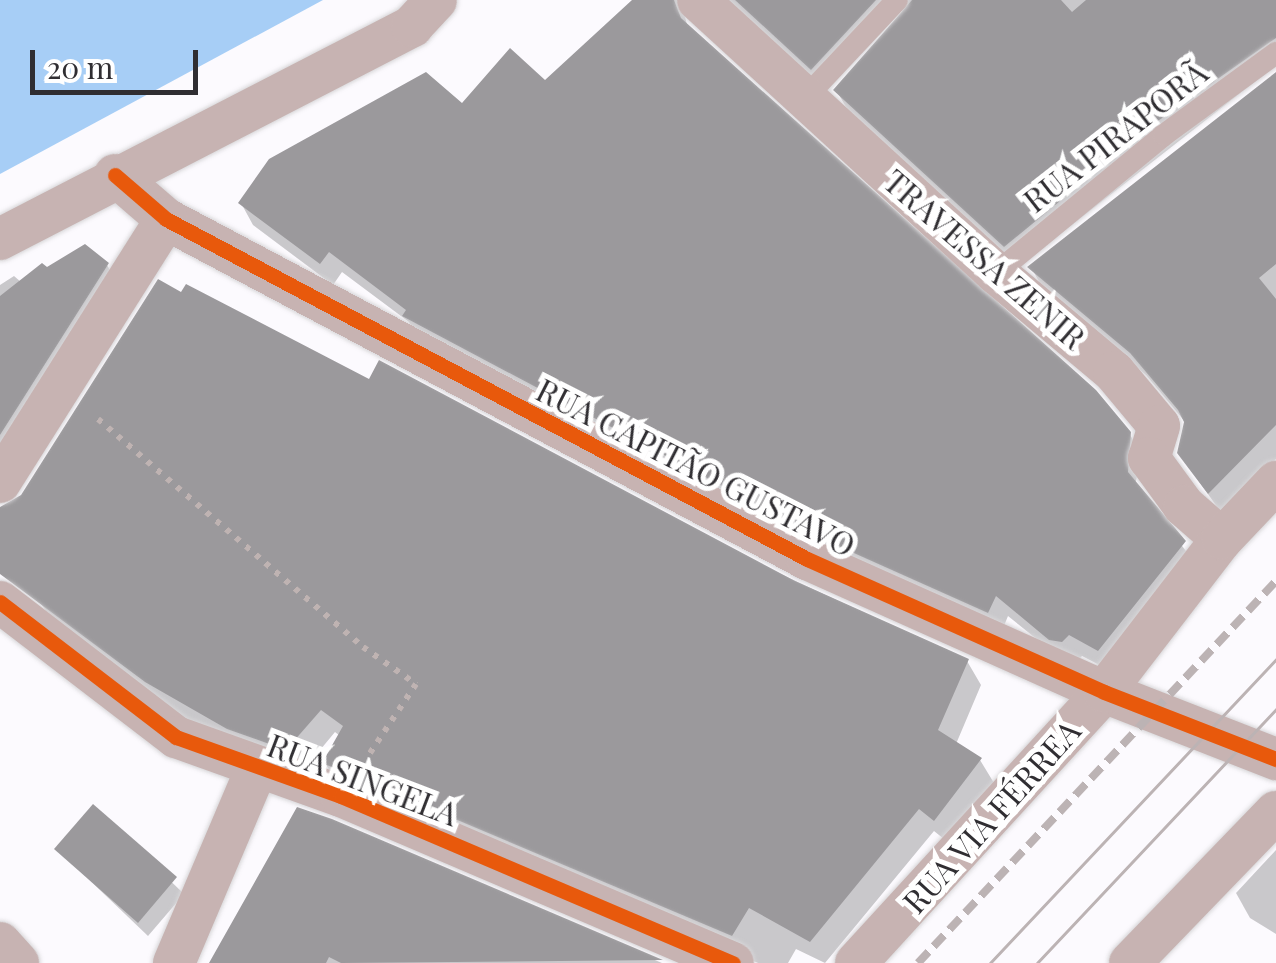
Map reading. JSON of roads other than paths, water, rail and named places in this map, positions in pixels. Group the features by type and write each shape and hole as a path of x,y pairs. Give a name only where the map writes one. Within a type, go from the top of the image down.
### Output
{"street":[{"path":"0,239 424,13 469,0"},
{"name":"TRAVESSA ZENIR","path":"698,0 996,273 1114,372 1160,426 1149,458 1184,506 1222,539"},
{"name":"RUA CAPITÃO GUSTAVO","path":"115,176 166,218 807,559 1104,692 1276,760"},
{"path":"0,482 166,218"},
{"name":"RUA VIA FÉRREA","path":"856,963 1104,692 1222,539 1276,482"},
{"name":"RUA SINGELA","path":"0,602 176,737 341,796 733,963"},
{"path":"174,963 257,767"},
{"path":"1130,963 1276,812"},
{"path":"0,944 18,963"}],"lane":[{"path":"805,98 897,0"},
{"name":"RUA PIRAPORÃ","path":"996,273 1276,53"}],"water":[{"path":"0,0 323,0 0,174"}],"tram line":[{"path":"990,963 1276,660"},
{"path":"1037,963 1276,709"}],"railway":[{"path":"918,963 1276,581"}]}
